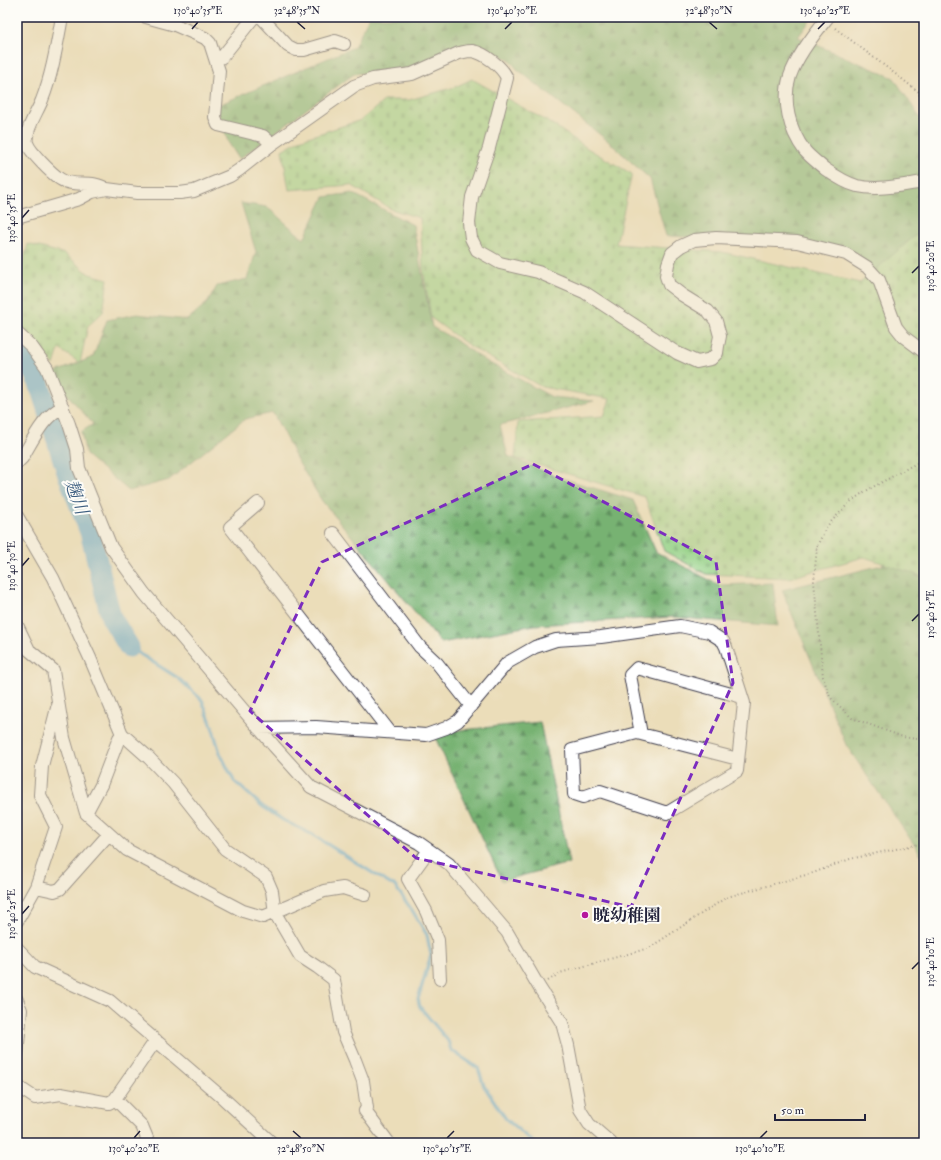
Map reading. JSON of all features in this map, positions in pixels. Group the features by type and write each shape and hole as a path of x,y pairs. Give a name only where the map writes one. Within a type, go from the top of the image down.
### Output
{"street":[{"path":"62,17 43,99 28,130 27,142 34,154 59,178 66,182 100,184 106,189"},
{"path":"146,17 181,22 210,43 219,71 215,116 218,125 263,136 272,144"},
{"path":"216,61 222,57 254,17"},
{"path":"261,17 288,46 296,50 304,50 336,41 344,44"},
{"path":"826,19 798,59 790,77 786,96 788,114 794,134 805,151 819,164 835,176 857,186 876,187 924,182"},
{"path":"17,217 79,199 92,192 106,189 137,193 180,194 194,191 230,176 272,144 357,84 373,79 412,74 459,53 467,51 474,52 485,56 504,71 507,78 489,148 472,197 468,222 471,238 477,250 500,263 538,272 584,292 677,353 697,362 711,360 717,353 720,336 716,321 708,311 669,285 666,276 672,252 680,246 694,240 716,238 797,242 846,254 867,267 879,280 896,327 904,337 924,352"},
{"path":"17,333 32,347 47,368 77,448 79,468 111,547 144,593 258,728 311,787 419,843 449,864 507,932 562,1023 568,1045 580,1110 588,1124 611,1143"},
{"path":"17,463 22,458 44,422 61,408"},
{"path":"258,503 230,527 390,732"},
{"path":"17,516 53,578 90,658 122,734 149,758 173,783 225,849 266,877 272,891 275,913 300,956 317,966 334,980 343,1032 363,1081 367,1108 365,1110 389,1143"},
{"path":"333,533 420,647 437,663 471,706"},
{"path":"17,625 29,650 53,670 64,738 86,813 127,850 243,911 263,918 324,891 343,888 365,895"},
{"path":"258,728 316,727 426,735 446,728 458,721 507,663 535,647 556,640 601,637 680,626 709,632 726,647 744,703 737,771 668,813 600,791 583,797 574,794 572,750 637,733 738,758"},
{"path":"641,734 630,674 637,668 742,696"},
{"path":"17,921 36,887 56,827 40,795 42,766 59,701"},
{"path":"86,813 101,785 119,738 122,734"},
{"path":"36,887 54,891 60,889 109,834"},
{"path":"429,850 408,879 426,911 438,940 440,979"},
{"path":"17,948 35,967 110,1001 224,1099 272,1143"},
{"path":"17,1000 21,1010 17,1054"},
{"path":"17,1086 35,1098 61,1094 109,1103 115,1099 156,1040"},
{"path":"115,1099 142,1126 149,1143"}],"path":[{"path":"826,19 919,92 921,105 924,109"},
{"path":"919,92 924,90"},
{"path":"924,459 864,492 850,502 827,526 817,546 814,581 823,676 830,697 852,718 902,737 924,740"},
{"path":"539,987 560,973 649,948 727,897 813,873 850,859 924,843"}],"highlighted area":[{"path":"533,464 716,562 733,683 631,907 416,858 250,711 322,562"}],"green space":[{"path":"369,17 813,17 798,37 894,78 924,124 924,244 879,280 857,254 732,239 666,236 650,179 608,141 517,69 510,60 480,44 464,46 409,68 354,74 239,159 228,142 216,106 354,47"},
{"path":"472,79 552,124 587,148 632,174 616,244 722,252 860,283 924,228 924,577 864,557 789,578 706,574 664,551 645,497 515,458 518,422 604,416 610,399 542,387 471,347 431,318 423,269 420,218 391,209 351,185 289,190 282,150 299,140 361,120 385,100 409,100 455,87"},
{"path":"352,193 413,225 432,327 452,338 486,361 552,397 594,401 500,425 508,456 555,476 633,500 656,552 719,585 773,583 778,626 672,617 534,625 441,643 322,501 297,460 273,413 245,419 169,480 129,491 86,455 81,432 93,424 51,374 93,357 107,320 137,314 187,320 208,302 217,286 247,279 256,252 241,203 267,207 304,239 324,197"},
{"path":"28,244 65,254 89,274 108,279 103,312 88,326 80,363 59,349 54,365 17,325 17,285"},
{"path":"898,561 924,565 924,859 846,745 782,590"},
{"path":"540,722 569,863 502,881 433,733"}],"waterway":[{"name":"麹川","path":"17,350 29,364 39,383 67,472 90,532 111,617 129,647"},
{"path":"129,647 178,678 202,700 220,753 234,781 262,806 283,820 313,835 390,884 394,885 412,910 427,935 431,955 418,999 420,1007 448,1041 451,1050 478,1068 484,1086 506,1119 534,1143"}],"place":[{"name":"暁幼稚園","path":"585,915"}]}
